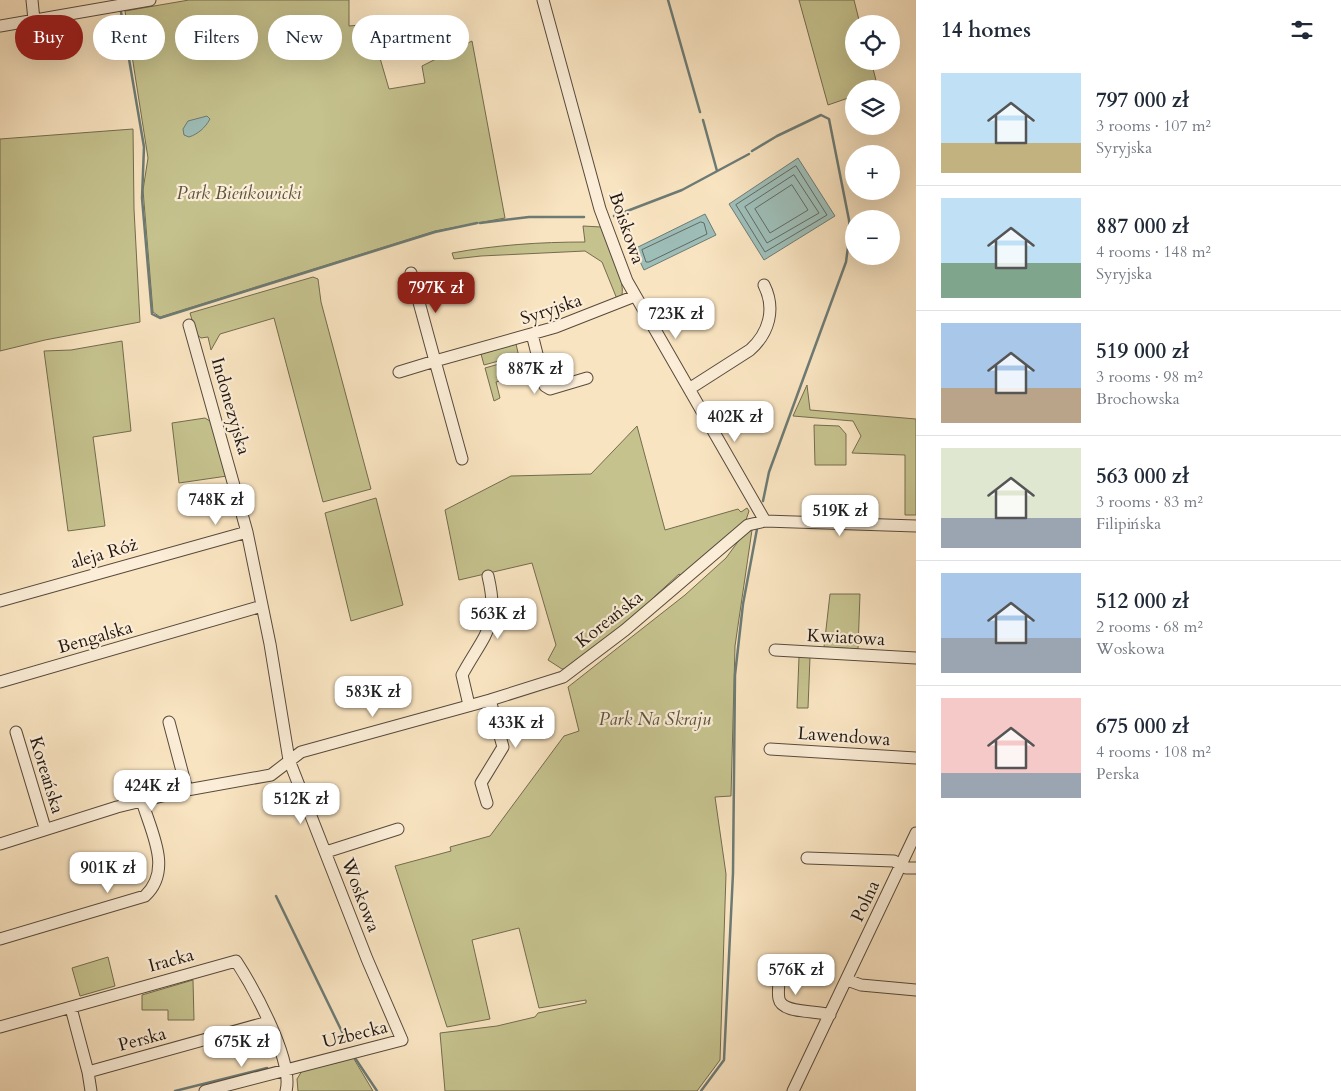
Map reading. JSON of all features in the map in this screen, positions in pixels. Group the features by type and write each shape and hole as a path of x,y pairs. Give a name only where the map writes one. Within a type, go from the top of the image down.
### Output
{"street":[{"path":"32,0 34,15"},
{"path":"63,15 150,0"},
{"name":"Boiskowa","path":"543,0 600,208 635,296 766,521"},
{"path":"0,26 15,23"},
{"path":"411,273 462,459"},
{"path":"691,393 759,342 766,330 770,313 768,292 764,285"},
{"name":"Syryjska","path":"399,372 532,334 604,310 635,296"},
{"name":"Indonezyjska","path":"189,325 247,532 270,644"},
{"path":"532,334 545,386 550,389 587,378"},
{"path":"766,521 916,526"},
{"name":"Koreańska","path":"0,844 45,828 142,801 187,790 263,777 276,772 289,760 302,752 490,700 563,677 625,630 748,525 766,521"},
{"name":"aleja Róż","path":"0,601 247,532"},
{"path":"469,705 462,675 488,631 492,620 492,596 488,576"},
{"name":"Bengalska","path":"0,682 262,606"},
{"name":"Woskowa","path":"270,644 289,760 367,959 402,1040"},
{"name":"Kwiatowa","path":"775,650 916,658"},
{"path":"487,803 481,783 503,747 490,700"},
{"path":"169,722 187,790"},
{"name":"Koreańska","path":"16,732 45,828"},
{"name":"Lawendowa","path":"770,749 916,758"},
{"path":"0,939 130,901 145,896 154,888 159,876 160,862 142,801"},
{"path":"326,852 398,829"},
{"name":"Polna","path":"793,1091 916,833"},
{"path":"807,858 894,861 900,865 916,868"},
{"name":"Iracka","path":"0,1027 236,961 258,998 287,1070"},
{"path":"780,970 778,998 781,1004 786,1008 830,1015"},
{"path":"847,980 861,984 916,990"},
{"path":"71,1008 88,1072 91,1091"},
{"name":"Perska","path":"88,1072 268,1022"},
{"name":"Uzbecka","path":"205,1091 402,1040"},
{"path":"286,1091 288,1084 287,1070"}],"green space":[{"name":"Park Bieńkowicki","path":"189,0 349,0 349,26 352,26 352,60 381,60 389,89 425,83 422,66 434,60 469,60 469,42 472,41 505,218 435,231 160,317 153,312 143,190 148,158 133,60 165,60 165,15 126,15 125,11"},
{"path":"799,0 854,0 858,15 845,15 845,70 873,70 876,80 845,80 845,99 828,105"},
{"path":"133,129 134,209 140,322 45,340 0,351 0,139"},
{"path":"583,226 601,227 622,283 621,297 617,299 602,262 585,251 454,259 452,253 518,244 585,242"},
{"path":"313,277 318,279 321,302 371,489 323,502 274,318 220,334 211,350 208,337 201,338 196,334 190,313"},
{"path":"122,341 131,431 93,437 105,526 68,531 44,351 71,350"},
{"path":"516,344 523,374 496,382 500,398 494,401 485,368 506,362 506,359 484,365 481,354"},
{"path":"807,385 810,410 916,419 916,515 905,515 905,455 852,453 861,436 853,421 793,416"},
{"path":"205,418 213,423 227,476 179,483 172,423"},
{"path":"814,425 839,426 846,434 846,465 815,465"},
{"path":"637,426 665,530 738,509 741,512 747,508 749,511 746,520 684,577 679,574 653,598 648,608 568,669 562,669 548,660 556,645 532,563 459,580 445,510 511,476 591,474"},
{"path":"376,498 403,605 351,621 325,513"},
{"name":"Park Na Skraju","path":"752,530 735,646 731,796 715,797 726,874 720,1060 697,1091 445,1091 440,1033 497,1026 535,1017 538,1013 586,1003 586,1000 539,1008 519,928 472,940 490,1019 447,1027 395,866 451,851 450,847 490,836 564,736 579,731 568,687 685,595 726,558 742,536"},
{"path":"830,594 860,594 858,649 824,647"},
{"path":"799,657 810,657 808,708 797,708"},
{"path":"108,957 115,986 80,996 72,968"},
{"path":"193,980 194,1020 168,1020 168,1010 142,1010 142,995"},
{"path":"351,1054 373,1091 298,1091 297,1079 302,1071 340,1062"}],"water":[{"path":"207,116 210,119 201,130 189,137 184,135 183,129 188,121"},
{"path":"798,158 835,216 764,260 729,204"},
{"path":"705,214 716,235 644,270 634,249"}],"waterway":[{"path":"668,0 700,112"},
{"path":"121,12 144,147 142,198 152,314 160,318 435,232 477,223"},
{"path":"752,151 777,136 821,115 829,119 850,232 846,262 769,472 763,501"},
{"path":"703,120 717,171"},
{"path":"614,216 682,190 749,154"},
{"path":"480,223 529,217 584,217"},
{"path":"701,1091 724,1060 733,873 735,675 743,604 757,529"},
{"path":"276,896 347,1042"},
{"path":"355,1058 377,1091"},
{"path":"175,1091 267,1068"}]}
